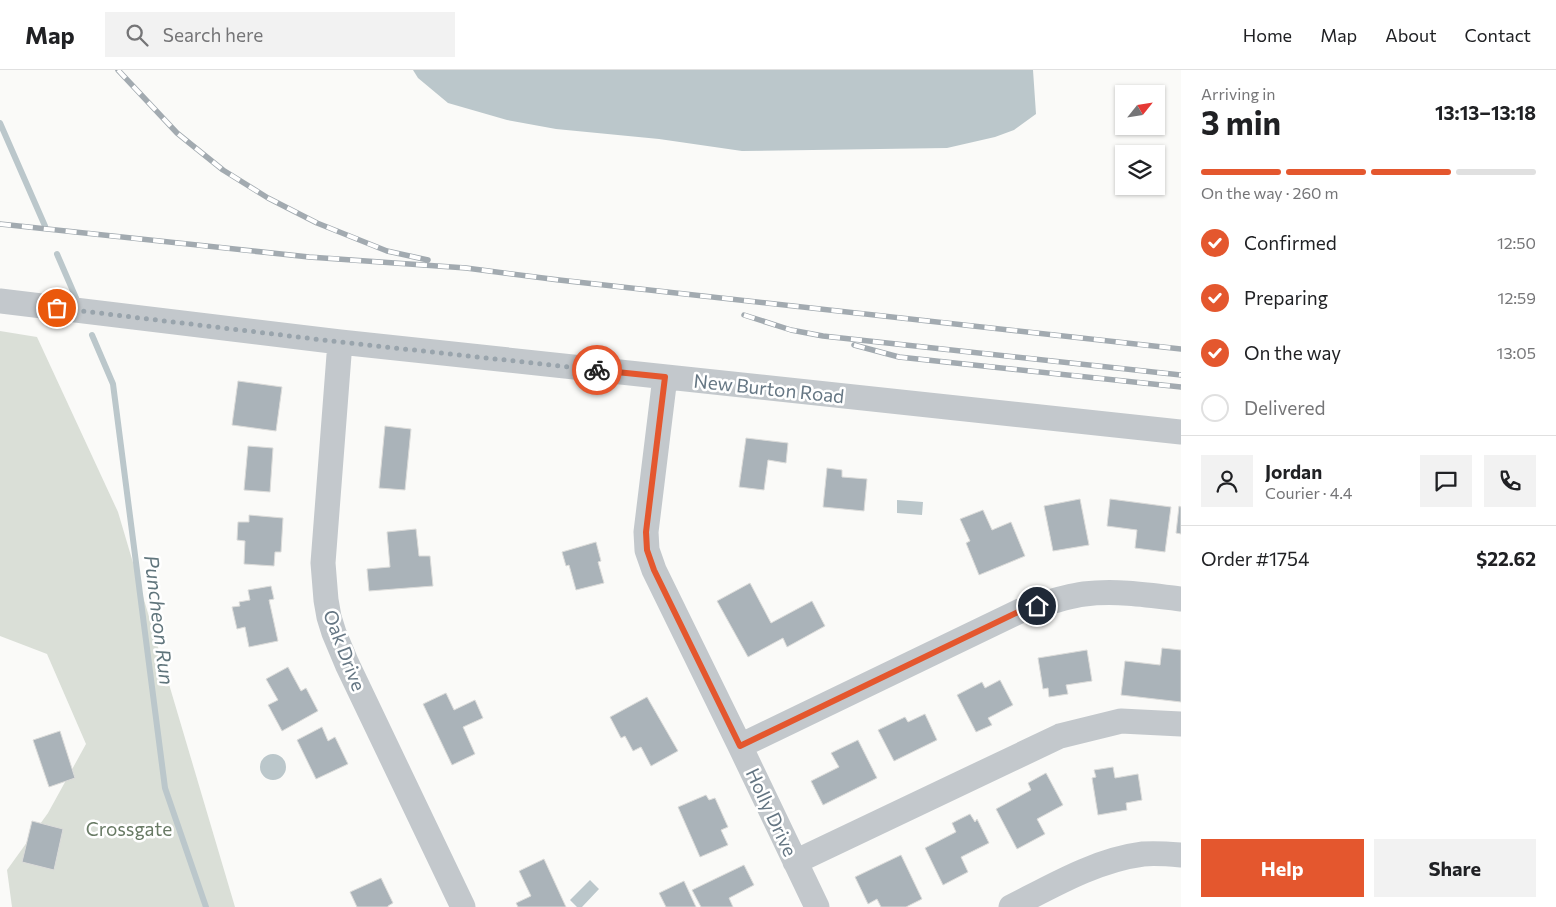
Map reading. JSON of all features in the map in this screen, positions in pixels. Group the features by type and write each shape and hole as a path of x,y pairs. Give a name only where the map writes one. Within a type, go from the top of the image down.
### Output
{"street":[{"name":"New Burton Road","path":"0,301 340,342 1181,432"},
{"name":"Oak Drive","path":"340,342 323,563 329,617 347,664 464,907"},
{"name":"Holly Drive","path":"665,377 646,532 647,550 654,570 817,907"},
{"path":"740,746 1020,611 1055,600 1084,594 1119,593 1181,599"},
{"path":"795,862 1060,736 1121,721 1181,724"},
{"path":"1011,907 1089,870 1116,860 1143,854 1181,855"}],"green space":[{"name":"Crossgate","path":"0,331 37,337 118,512 235,907 12,907 7,870 48,813 86,744 47,654 0,636"}],"shaded area":[{"path":"413,70 1033,70 1036,114 1014,130 995,137 947,148 742,151 659,139 556,129 507,120 448,103 418,78"},
{"path":"897,500 923,502 922,515 897,513"},
{"path":"273,754 282,758 286,767 282,776 273,780 264,776 260,767 264,758"},
{"path":"590,880 599,889 582,907 577,907 570,900"}],"building":[{"path":"238,381 282,387 276,431 232,425"},
{"path":"385,426 411,429 405,490 379,488"},
{"path":"746,438 788,443 786,463 768,460 764,490 739,487"},
{"path":"248,446 273,448 270,492 244,490"},
{"path":"827,468 842,470 842,477 867,479 864,511 823,507"},
{"path":"1080,499 1089,545 1053,551 1044,506"},
{"path":"1110,499 1171,507 1165,552 1135,548 1137,530 1107,526"},
{"path":"1179,506 1181,507 1181,534 1176,533"},
{"path":"983,510 992,530 1011,522 1025,556 979,575 966,543 970,541 960,519"},
{"path":"249,515 283,518 281,552 275,552 274,566 244,564 245,541 237,540 238,522 249,522"},
{"path":"416,529 419,556 430,556 433,586 369,591 367,569 390,567 387,532"},
{"path":"596,542 601,561 598,562 604,583 576,590 569,565 566,566 562,552"},
{"path":"750,583 771,623 812,601 825,626 787,647 783,638 748,657 717,601"},
{"path":"271,586 274,599 269,600 278,641 249,647 245,627 237,629 232,607 240,606 239,602 250,600 248,590"},
{"path":"1162,648 1181,650 1181,702 1121,695 1125,661 1160,665"},
{"path":"1087,650 1092,681 1066,685 1068,694 1049,697 1048,688 1043,689 1038,658"},
{"path":"288,667 301,691 306,688 318,711 282,731 268,705 278,700 266,679"},
{"path":"1000,680 1013,705 988,718 992,725 976,732 957,695 982,682 985,688"},
{"path":"446,693 454,710 475,700 483,718 463,727 475,754 452,765 423,704"},
{"path":"647,697 678,751 651,766 641,747 633,751 625,736 621,738 610,717"},
{"path":"925,714 937,740 894,761 878,730 905,717 908,722"},
{"path":"322,727 328,741 335,737 348,764 316,779 297,740"},
{"path":"60,731 75,778 49,787 33,740"},
{"path":"858,740 877,778 823,805 811,781 839,767 831,753"},
{"path":"1113,767 1115,778 1138,774 1142,800 1126,803 1127,810 1098,815 1092,778 1096,777 1094,770"},
{"path":"1046,773 1063,805 1037,819 1045,834 1017,849 996,809 1031,790 1028,783"},
{"path":"706,795 709,800 715,798 728,827 721,830 728,845 700,857 678,807"},
{"path":"970,814 975,822 977,819 989,843 961,857 968,872 943,885 925,848 956,832 952,823"},
{"path":"32,821 63,829 54,870 22,862"},
{"path":"901,855 922,899 906,907 881,907 877,899 868,904 855,877"},
{"path":"544,859 566,907 518,907 516,903 531,896 519,871"},
{"path":"744,865 754,885 729,898 733,907 701,907 692,890"},
{"path":"381,878 393,903 388,907 357,907 350,892"},
{"path":"684,881 696,907 666,907 659,893"}],"waterway":[{"name":"Puncheon Run","path":"0,123 45,226"},
{"name":"Puncheon Run","path":"57,254 76,298"},
{"name":"Puncheon Run","path":"92,335 113,384 165,788 206,907"}],"railway":[{"path":"118,70 177,133 223,170 268,198 317,223 387,251 428,260"},
{"path":"0,224 309,257 466,268 1181,349"},
{"path":"744,315 791,330 823,336 1181,375"},
{"path":"854,345 899,357 1181,387"}],"way so far":[{"path":"57,308 597,370"}],"route":[{"path":"597,370 665,377 646,532 647,550 654,570 740,746 1020,611 1037,606"}]}
